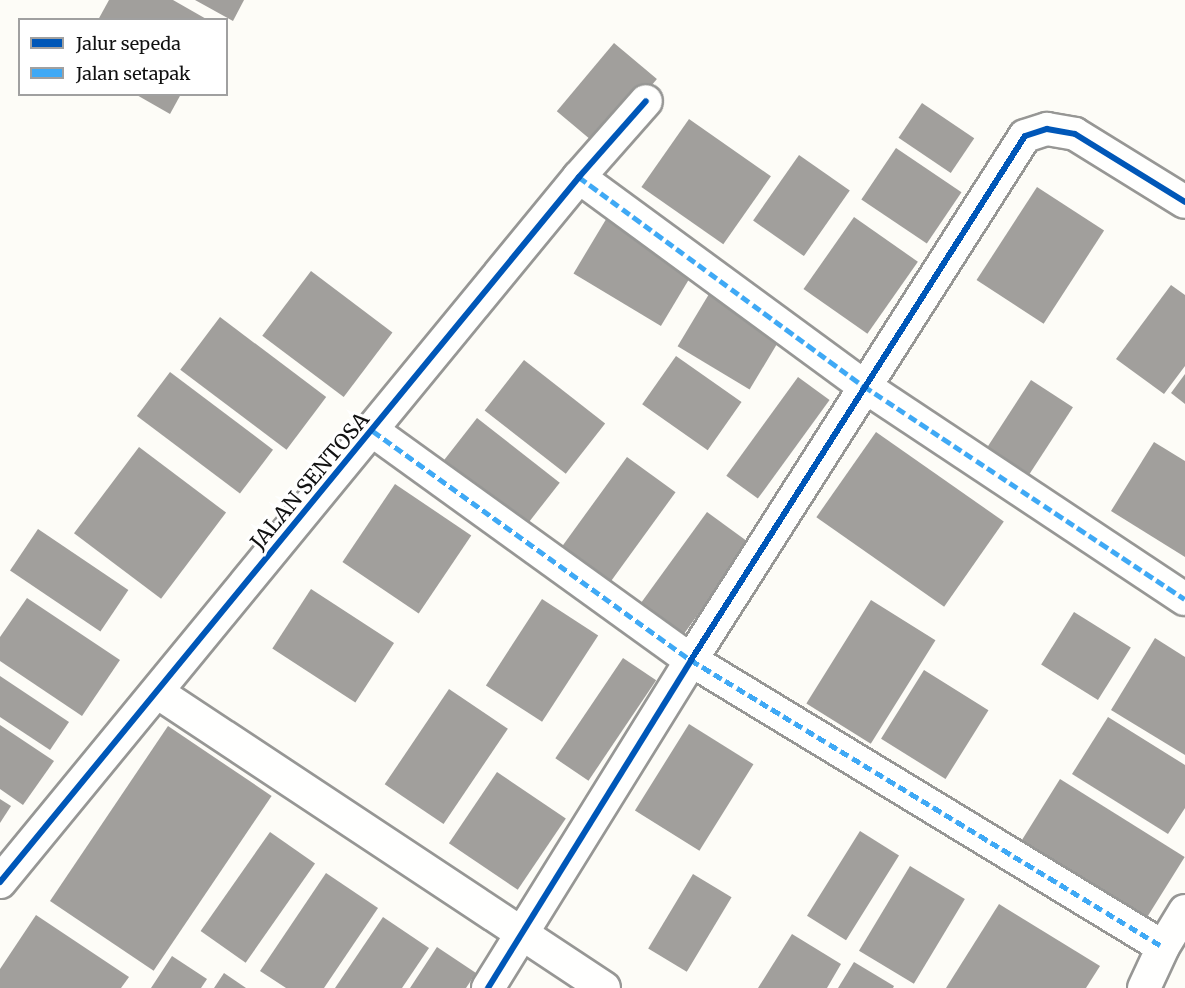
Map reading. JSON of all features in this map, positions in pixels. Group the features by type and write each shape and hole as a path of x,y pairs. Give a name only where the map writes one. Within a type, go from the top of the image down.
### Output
{"street":[{"name":"JALAN SENTOSA","path":"0,882 373,431 579,177 646,101"},
{"path":"488,988 691,660 1025,136 1047,129 1076,134 1185,202"},
{"path":"579,177 864,386 1185,599"},
{"path":"373,431 691,660 1163,946"},
{"path":"158,692 604,988"},
{"path":"1144,988 1163,946 1185,911"}],"building":[{"path":"109,0 173,0 204,18 99,18"},
{"path":"195,0 244,0 233,21"},
{"path":"614,43 657,79 600,147 557,111"},
{"path":"138,96 180,96 170,114"},
{"path":"922,103 974,138 951,173 899,138"},
{"path":"689,119 771,176 723,244 641,187"},
{"path":"896,148 961,192 927,244 861,199"},
{"path":"799,155 850,191 804,256 753,221"},
{"path":"1037,187 1104,231 1044,324 977,280"},
{"path":"608,216 695,269 661,326 573,273"},
{"path":"854,217 918,262 867,334 804,289"},
{"path":"311,271 392,332 344,397 262,336"},
{"path":"1171,285 1185,295 1185,366 1164,394 1116,359"},
{"path":"709,294 781,337 750,390 678,346"},
{"path":"220,317 326,397 286,450 180,370"},
{"path":"676,356 742,402 708,450 642,404"},
{"path":"524,360 605,423 566,474 485,410"},
{"path":"170,372 273,450 240,494 137,416"},
{"path":"1185,374 1185,404 1171,393"},
{"path":"798,377 830,400 758,499 726,476"},
{"path":"1031,380 1073,407 1029,474 987,447"},
{"path":"477,418 560,483 523,530 440,465"},
{"path":"876,432 1004,521 944,607 816,517"},
{"path":"1154,442 1185,461 1185,557 1111,511"},
{"path":"139,447 226,513 161,599 74,533"},
{"path":"627,457 676,492 609,584 561,548"},
{"path":"395,484 471,535 419,613 342,562"},
{"path":"707,512 750,543 683,635 641,603"},
{"path":"38,529 128,590 100,631 10,570"},
{"path":"311,589 394,643 355,702 272,649"},
{"path":"27,598 120,660 82,716 0,661 0,637"},
{"path":"542,599 598,635 542,722 486,685"},
{"path":"871,600 935,640 871,744 806,703"},
{"path":"1074,612 1131,648 1098,700 1041,665"},
{"path":"1155,638 1185,657 1185,755 1111,710"},
{"path":"623,658 656,680 588,781 555,758"},
{"path":"924,670 988,710 946,779 881,739"},
{"path":"0,676 69,722 50,750 0,717"},
{"path":"449,689 508,729 444,824 385,784"},
{"path":"1108,717 1185,765 1185,808 1168,834 1072,774"},
{"path":"689,724 753,764 699,851 635,811"},
{"path":"0,725 54,761 23,805 0,789"},
{"path":"168,726 272,796 154,971 50,901"},
{"path":"497,772 566,818 518,890 449,843"},
{"path":"1060,779 1185,857 1140,928 1015,850"},
{"path":"0,799 11,806 0,823"},
{"path":"860,831 899,855 846,940 807,916"},
{"path":"270,832 315,864 246,963 201,931"},
{"path":"910,866 965,899 914,984 859,951"},
{"path":"326,873 378,908 324,988 286,988 260,971"},
{"path":"693,874 732,897 687,972 648,949"},
{"path":"999,904 1100,966 1086,988 946,988"},
{"path":"36,915 129,977 121,988 0,988 0,969"},
{"path":"383,917 429,948 402,988 335,988"},
{"path":"792,934 841,964 827,988 758,988"},
{"path":"437,947 476,973 466,988 410,988"},
{"path":"172,956 207,979 201,988 151,988"},
{"path":"854,962 894,986 893,988 838,988"},
{"path":"224,973 246,988 214,988"}],"marked path":[{"path":"579,177 864,386 1185,599"},
{"path":"373,431 691,660 1163,947"}],"cycle path":[{"path":"0,882 579,177 646,101"},
{"path":"488,988 691,660 1025,136 1047,129 1075,134 1185,202"}]}
